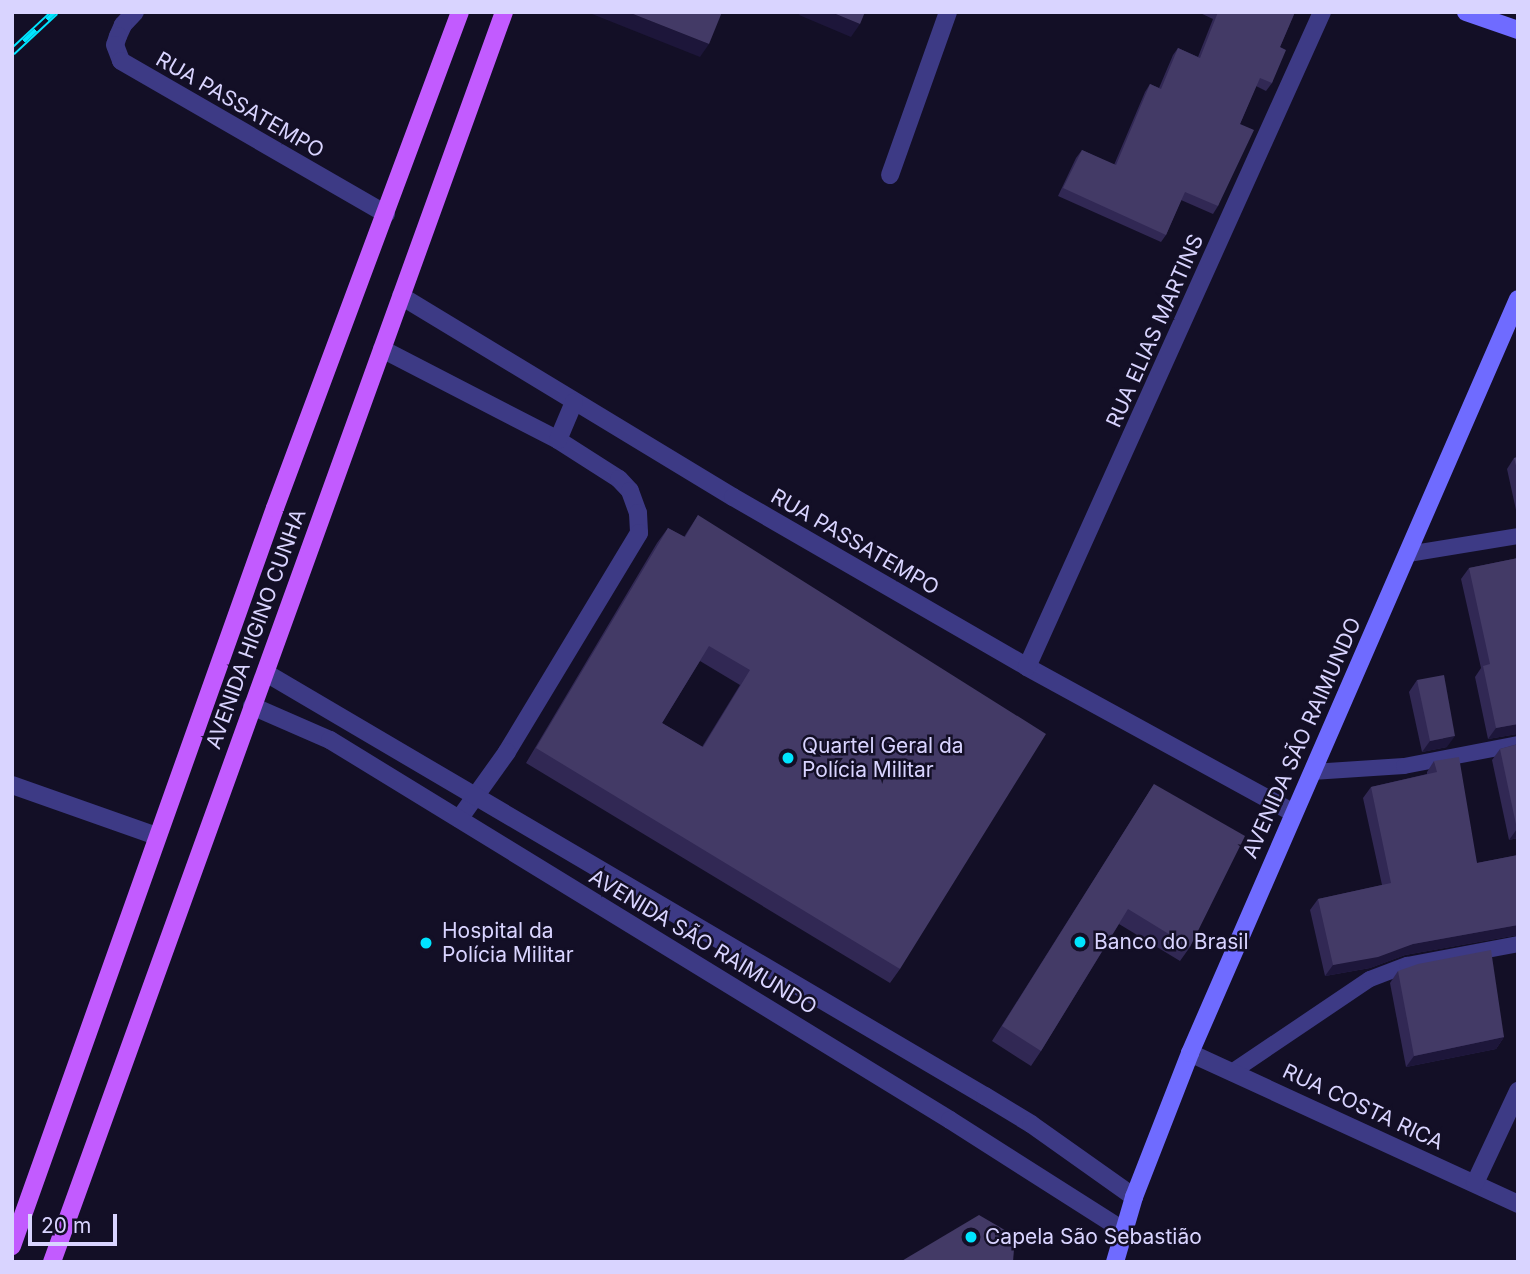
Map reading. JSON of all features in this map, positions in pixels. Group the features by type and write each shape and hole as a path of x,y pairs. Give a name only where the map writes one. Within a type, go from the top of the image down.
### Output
{"main road":[{"name":"AVENIDA HIGINO CUNHA","path":"12,1246 275,508 460,12"},
{"name":"AVENIDA HIGINO CUNHA","path":"52,1262 504,12"}],"street":[{"name":"RUA PASSATEMPO","path":"135,12 123,25 118,36 116,45 121,61 386,214"},
{"path":"890,175 948,12"},
{"name":"RUA ELIAS MARTINS","path":"1027,667 1322,12"},
{"path":"1466,12 1518,30"},
{"name":"RUA PASSATEMPO","path":"401,296 574,402 1027,667 1294,813"},
{"name":"AVENIDA SÃO RAIMUNDO","path":"1115,1262 1134,1197 1190,1054 1408,554 1510,334 1518,299"},
{"path":"382,348 558,440 618,480 630,491 638,513 639,533 507,751 459,819"},
{"path":"558,440 574,402"},
{"name":"AVENIDA SÃO RAIMUNDO","path":"266,673 985,1096 1031,1124 1134,1197"},
{"name":"AVENIDA SÃO RAIMUNDO","path":"252,706 330,740 950,1120 1124,1231"},
{"path":"12,785 157,836"},
{"name":"RUA COSTA RICA","path":"1190,1054 1518,1204"},
{"path":"1475,1183 1513,1110 1518,1091"}],"lane":[{"path":"1408,554 1518,536"},
{"path":"1312,772 1404,766 1518,744"},
{"path":"1232,1072 1370,979 1407,965 1518,944"}],"building":[{"path":"628,12 722,12 709,44"},
{"path":"831,12 865,12 860,24"},
{"path":"1218,12 1295,12 1280,47 1286,50 1272,83 1260,78 1240,124 1254,130 1218,206 1185,192 1166,235 1063,188 1082,150 1116,165 1150,84 1161,89 1178,48 1200,58"},
{"path":"1518,457 1518,473 1514,458"},
{"path":"698,515 1046,734 900,969 536,748 668,528 685,537","holes":["709,646 750,670 703,747 662,723"]},
{"path":"1518,558 1518,724 1496,728 1483,666 1490,664 1469,568"},
{"path":"1444,675 1455,736 1430,741 1417,680"},
{"path":"1518,744 1518,829 1517,829 1500,749"},
{"path":"1459,757 1477,863 1518,855 1518,925 1413,944 1378,957 1333,965 1318,899 1391,883 1371,787 1437,772 1434,761"},
{"name":"Banco do Brasil","path":"1154,784 1245,836 1190,947 1128,909 1041,1051 1002,1026"},
{"path":"1491,950 1504,1037 1414,1056 1398,971 1418,964"},
{"name":"Capela São Sebastião","path":"979,1215 1015,1236 1013,1262 900,1262"}],"railway":[{"path":"12,52 55,12"}],"place":[{"name":"Quartel Geral da Polícia Militar","path":"788,758"},
{"name":"Banco do Brasil","path":"1080,942"},
{"name":"Hospital da Polícia Militar","path":"426,943"},
{"name":"Capela São Sebastião","path":"971,1237"}]}
